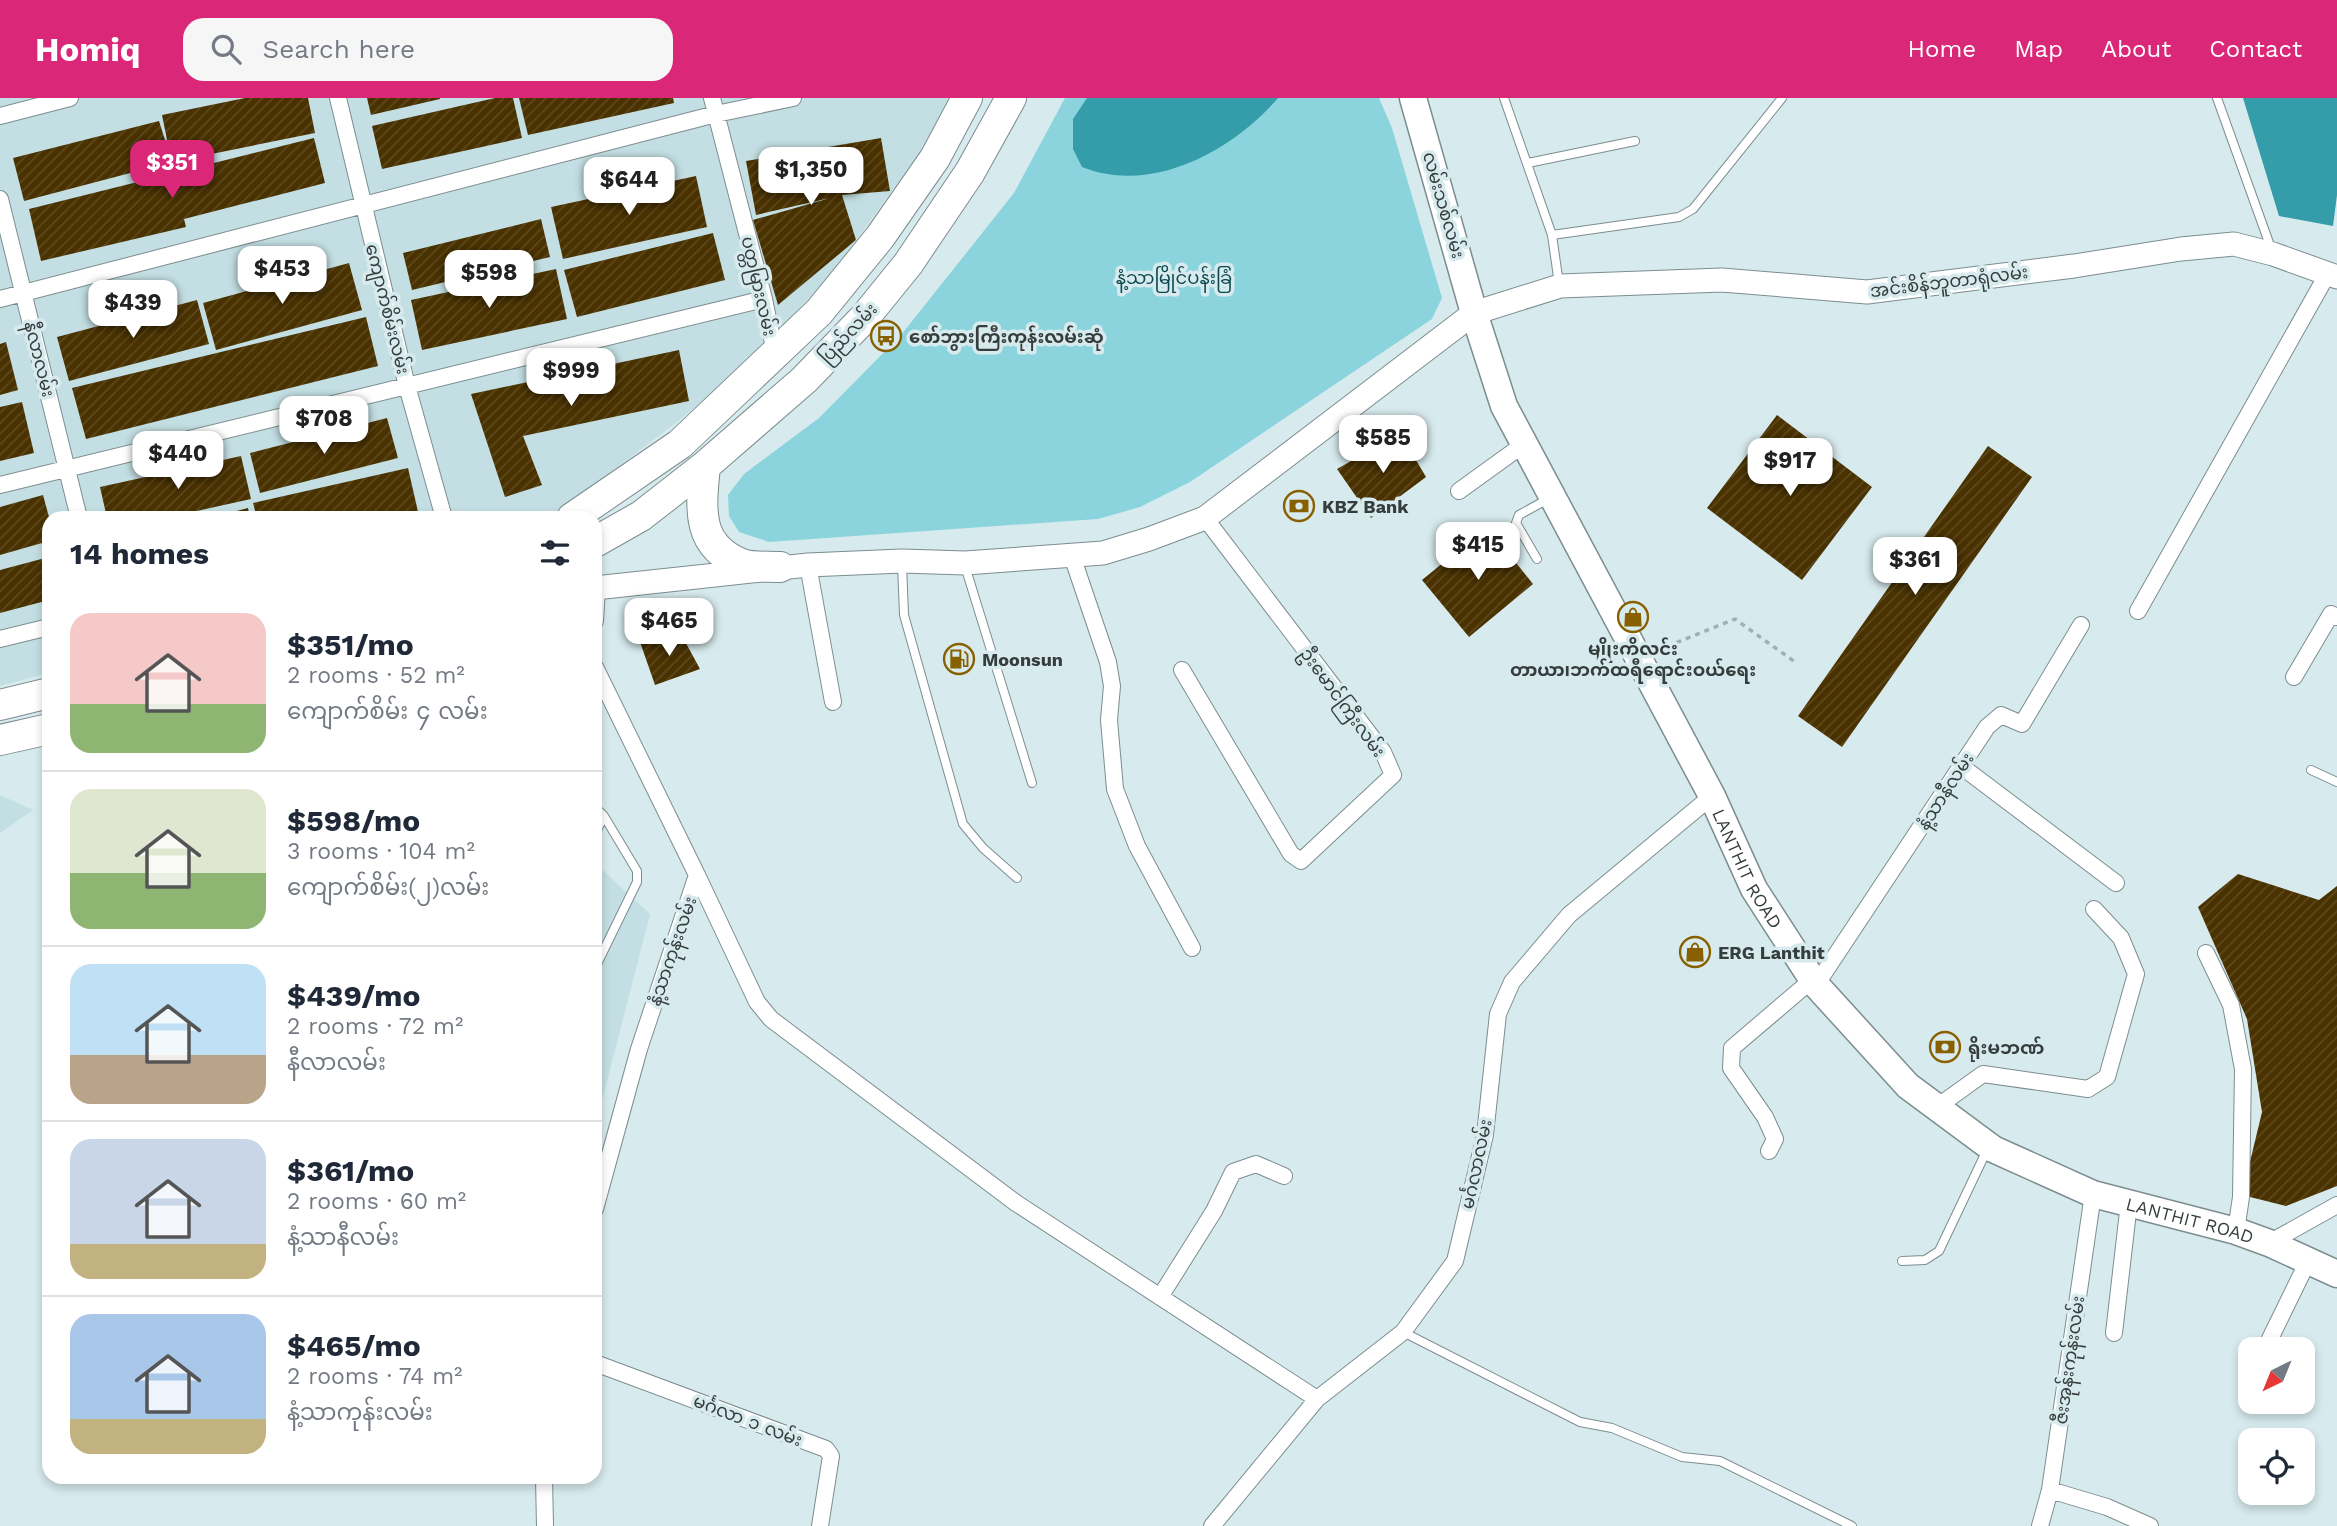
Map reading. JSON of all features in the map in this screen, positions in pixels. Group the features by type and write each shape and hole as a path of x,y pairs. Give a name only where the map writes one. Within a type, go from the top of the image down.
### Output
{"highway":[{"name":"ပြည်လမ်း","path":"582,511 680,444 819,312 880,237 935,158 967,98"},
{"name":"ပြည်လမ်း","path":"602,538 641,516 705,466 804,380 865,317 908,264 970,172 1011,98"},
{"path":"680,444 705,466 701,501 702,525 720,552 744,565 794,566"},
{"path":"0,705 42,695"},
{"path":"0,740 42,731"}],"main road":[{"name":"လမ်းသစ်လမ်း","path":"1413,98 1474,313"},
{"name":"အင်းစိန်ဘူတာရုံလမ်း","path":"602,586 794,566 902,561 965,563 1072,556 1103,553 1150,539 1205,518 1474,313 1560,286 1722,280 1867,292 2234,244 2273,254 2333,275"},
{"name":"LANTHIT ROAD","path":"1474,313 1504,406 1640,657 1712,796 1754,888 1814,982 1908,1086 1989,1146 2093,1194 2236,1231 2337,1274"}],"street":[{"path":"0,116 70,98"},
{"name":"ကျောက်စိမ်းလမ်း","path":"338,98 407,386 442,511"},
{"path":"0,299 363,205 714,106 793,98"},
{"name":"ပတ္တမြားလမ်း","path":"714,106 764,299 775,353"},
{"name":"နီလာလမ်း","path":"0,199 77,511"},
{"path":"2138,611 2333,275"},
{"path":"0,485 764,299"},
{"path":"1459,491 1524,444"},
{"name":"ဦးမောင်ကြီးလမ်း","path":"1182,670 1291,854 1301,861 1393,775 1383,752 1205,518"},
{"path":"1072,556 1108,662 1112,686 1109,720 1115,789 1138,846 1192,948"},
{"path":"794,566 833,702"},
{"path":"2294,677 2331,614 2337,617"},
{"name":"နံ့သာနီလမ်း","path":"1769,1151 1775,1139 1765,1117 1731,1068 1732,1048 1814,982 1987,727 2001,715 2022,724 2081,625"},
{"path":"0,639 42,629"},
{"name":"နံ့သာကုန်းလမ်း","path":"602,683 697,876 639,1049 602,1184"},
{"path":"1961,766 2116,883"},
{"name":"မင်္ဂလာလမ်း","path":"1212,1526 1317,1399 1403,1332 1455,1261 1485,1135 1498,1014 1512,982 1569,915 1712,796"},
{"path":"697,876 758,1002 771,1019 1016,1203 1317,1399"},
{"path":"1937,1107 1983,1074 2088,1089 2107,1077 2136,974 2121,938 2094,909"},
{"path":"2206,953 2231,1004 2243,1069 2241,1197 2236,1231"},
{"path":"1160,1297 1214,1211 1233,1172 1256,1164 1284,1176"},
{"name":"ဇီးအုန်းကုန်းလမ်း","path":"2040,1526 2050,1490 2093,1194"},
{"path":"2114,1333 2129,1203"},
{"path":"2269,1243 2337,1205"},
{"path":"2271,1337 2308,1261"},
{"name":"မင်္ဂလာ ၁ လမ်း","path":"602,1366 826,1449 831,1456 820,1526"},
{"path":"544,1484 545,1526"},
{"path":"2050,1490 2107,1507 2150,1526"}],"lane":[{"path":"1504,98 1552,235 1560,286"},
{"path":"1552,235 1679,217 1693,209 1782,98"},
{"path":"2217,98 2273,254"},
{"path":"1528,163 1635,142"},
{"path":"1538,559 1516,523 1519,515 1553,497"},
{"path":"902,561 904,615 963,824 983,848 1017,878"},
{"path":"965,563 1032,783"},
{"path":"2311,769 2337,782"},
{"path":"602,821 604,817 638,871 637,882 602,954"},
{"path":"1902,1261 1925,1260 1939,1251 1989,1146"},
{"path":"1403,1332 1580,1422 1612,1428 1682,1457 1720,1461 1852,1526"}],"path":[{"path":"1640,657 1735,619 1795,662"}],"shaded area":[{"path":"0,98 950,98 927,142 832,274 748,364 677,422 559,511 42,511 42,675 0,686"},
{"path":"1087,98 1278,98 1238,135 1214,151 1163,171 1136,175 1109,174 1082,167 1073,149 1073,119"},
{"path":"2243,98 2337,98 2337,195 2333,226 2279,216"},
{"path":"0,795 33,810 0,833"},
{"path":"602,869 650,914 602,1101"}],"green space":[{"name":"နံ့သာမြိုင်ပန်းခြံ","path":"1065,98 1379,98 1392,128 1442,298 1432,319 1190,482 1140,507 1098,519 769,542 739,532 729,516 728,495 744,474 819,418 901,335 1014,193"}],"building":[{"path":"245,98 308,98 315,133 172,162 24,201 13,158 159,121 171,159 162,115"},
{"path":"367,98 440,98 440,99 371,115"},
{"path":"495,98 513,98 522,138 382,169 372,126"},
{"path":"519,98 673,98 674,103 528,135"},
{"path":"314,138 325,183 184,219 186,227 41,261 29,209"},
{"path":"881,138 890,191 842,195 856,240 778,305 753,220 830,198 756,215 746,161"},
{"path":"696,176 707,227 563,259 551,207"},
{"path":"541,219 550,257 412,290 403,253"},
{"path":"713,233 725,280 577,317 564,270"},
{"path":"349,263 362,310 216,350 203,303"},
{"path":"556,269 567,319 422,350 411,300"},
{"path":"197,300 209,344 69,381 57,337"},
{"path":"366,317 378,366 86,439 72,388"},
{"path":"6,342 18,390 0,395 0,344"},
{"path":"679,350 689,401 523,436 542,485 505,497 471,394"},
{"path":"22,402 34,453 0,461 0,407"},
{"path":"1777,415 1872,487 1802,580 1707,508"},
{"path":"387,418 398,458 260,493 250,453"},
{"path":"1400,433 1426,477 1371,518 1337,469"},
{"path":"1988,446 2032,477 1842,747 1798,716"},
{"path":"241,456 251,499 197,511 105,511 100,487"},
{"path":"408,468 418,511 255,511 253,503"},
{"path":"43,495 47,511 42,511 42,543 0,555 0,507"},
{"path":"1487,527 1533,584 1469,637 1422,580"},
{"path":"42,559 42,602 0,613 0,570"},
{"path":"681,634 700,669 655,685 640,642"},
{"path":"2238,874 2319,900 2337,886 2337,1186 2286,1206 2242,1195 2262,1112 2247,1019 2198,907"}],"place":[{"name":"စော်ဘွားကြီးကုန်းလမ်းဆုံ","path":"886,336"},
{"name":"KBZ Bank","path":"1299,506"},
{"name":"မျိုးကိုလင်း တာယာ၊ဘက်ထရီရောင်းဝယ်ရေး","path":"1633,617"},
{"name":"Moonsun","path":"959,659"},
{"name":"ERG Lanthit","path":"1695,952"},
{"name":"ရိုးမဘဏ်","path":"1945,1047"}]}
